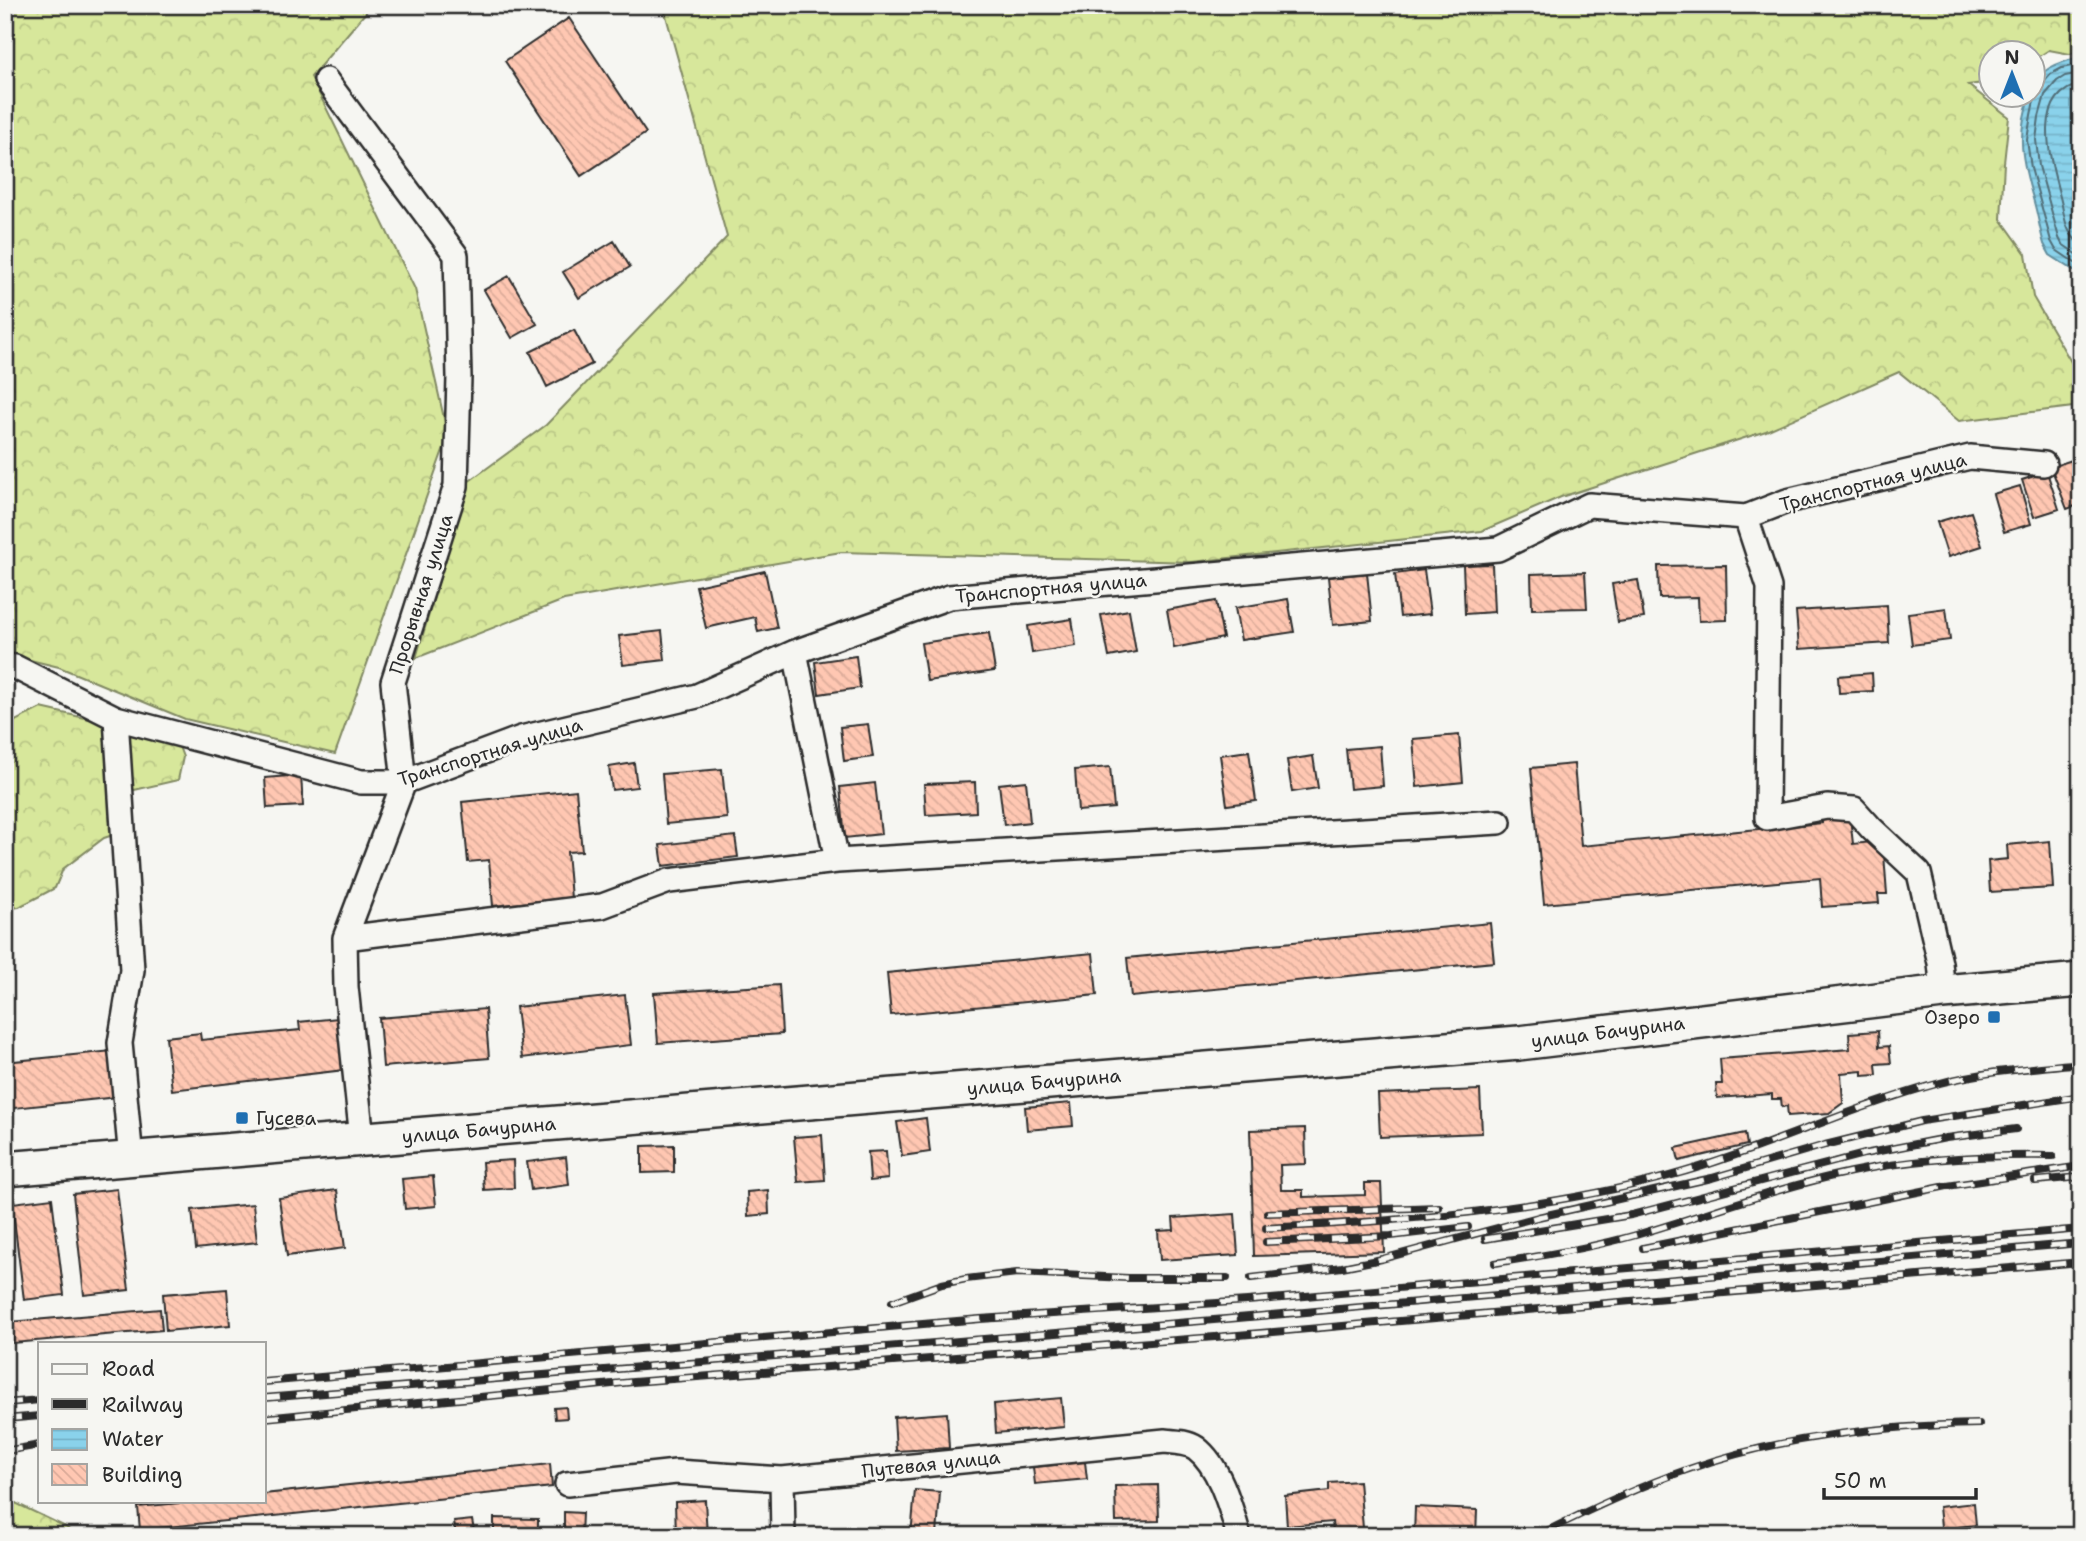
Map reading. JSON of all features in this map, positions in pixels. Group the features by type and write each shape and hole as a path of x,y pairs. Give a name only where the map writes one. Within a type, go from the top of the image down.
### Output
{"street":[{"name":"Прорывная улица","path":"326,80 456,255 459,377 456,486 393,682 404,782 345,938 346,987 362,1139"},
{"name":"Транспортная улица","path":"5,666 15,667 116,718 361,782 404,782 522,738 697,696 795,652 949,597 1498,549 1588,505 1746,517 1787,500 1970,457 2044,464"},
{"path":"1746,517 1769,587 1767,818 1827,807 1854,809 1919,873 1940,963 1943,992"},
{"path":"795,652 837,861"},
{"path":"116,718 132,970 120,1043 131,1159"},
{"path":"345,938 602,906 669,881 837,861 1499,822"},
{"name":"улица Бачурина","path":"5,1169 1519,1042 1943,992 2081,980"},
{"name":"Путевая улица","path":"568,1484 676,1472 782,1479 1165,1441 1180,1442 1196,1448 1220,1480 1239,1536"},
{"path":"782,1479 783,1536"}],"green space":[{"path":"5,5 372,5 311,77 415,289 448,436 335,754 185,719 59,667 5,654"},
{"path":"663,5 2081,5 2081,51 2070,54 2048,51 2048,38 1978,38 1978,84 1968,85 1978,93 1978,108 1997,108 2009,117 2001,219 2026,254 2033,297 2081,379 2081,406 1959,421 1899,372 1766,431 1561,497 1482,531 1192,562 841,552 564,600 416,658 468,482 546,425 727,237"},
{"path":"41,708 107,723 116,834 104,838 63,869 55,888 19,907 5,909 5,726"},
{"path":"123,728 178,744 183,757 178,780 130,791"},
{"path":"5,1498 66,1527 76,1536 5,1536"}],"water":[{"path":"2081,57 2081,275 2050,255 2044,244 2022,148 2027,108 2048,108 2048,69"}],"building":[{"path":"569,18 646,133 581,176 505,61"},
{"path":"614,241 630,267 579,298 563,272"},
{"path":"509,276 537,324 512,338 484,290"},
{"path":"574,330 592,364 547,387 530,352"},
{"path":"2081,457 2081,504 2067,509 2051,467"},
{"path":"2047,472 2059,509 2034,517 2022,480"},
{"path":"2020,486 2031,524 2004,532 1993,494"},
{"path":"1971,512 1982,546 1948,557 1937,522"},
{"path":"1492,564 1494,612 1465,614 1463,565"},
{"path":"1726,565 1727,620 1699,621 1698,597 1659,598 1658,566"},
{"path":"1424,570 1430,614 1400,617 1395,574"},
{"path":"765,571 777,628 758,632 755,617 706,628 696,586"},
{"path":"1585,572 1587,608 1532,609 1531,574"},
{"path":"1367,573 1372,621 1333,625 1328,577"},
{"path":"1638,580 1644,618 1618,622 1612,584"},
{"path":"1288,599 1294,632 1241,640 1235,608"},
{"path":"1216,601 1223,638 1174,648 1167,610"},
{"path":"1887,605 1889,643 1799,649 1796,611"},
{"path":"1946,608 1950,640 1912,645 1908,613"},
{"path":"1129,610 1136,652 1109,657 1101,615"},
{"path":"1072,619 1076,646 1032,653 1028,626"},
{"path":"662,631 665,660 623,665 619,636"},
{"path":"989,633 995,671 927,681 921,643"},
{"path":"856,656 860,688 819,694 815,662"},
{"path":"1872,673 1873,691 1839,693 1838,676"},
{"path":"868,724 873,757 844,761 840,727"},
{"path":"1459,735 1463,782 1417,787 1413,739"},
{"path":"1380,746 1383,786 1350,789 1346,749"},
{"path":"1249,751 1256,801 1227,805 1220,755"},
{"path":"1313,756 1318,788 1292,792 1287,760"},
{"path":"634,763 637,787 612,790 609,767"},
{"path":"1574,764 1581,846 1822,823 1822,820 1850,817 1853,844 1883,841 1887,894 1878,894 1879,903 1822,907 1820,878 1544,904 1531,768"},
{"path":"1110,767 1114,808 1078,811 1075,770"},
{"path":"722,769 727,818 666,824 662,774"},
{"path":"301,775 303,806 267,808 265,778"},
{"path":"1026,781 1030,822 1004,825 999,784"},
{"path":"975,782 976,812 926,815 924,784"},
{"path":"875,783 881,834 845,838 840,787"},
{"path":"576,790 582,851 567,852 571,898 493,906 489,860 468,862 462,802"},
{"path":"735,836 738,857 663,866 660,845"},
{"path":"2050,841 2053,888 1990,892 1988,861 2008,859 2007,845"},
{"path":"1490,923 1494,962 1131,997 1127,958"},
{"path":"1093,953 1097,995 891,1015 887,973"},
{"path":"779,985 782,1034 658,1043 654,993"},
{"path":"625,995 631,1045 522,1058 516,1007"},
{"path":"485,1009 489,1058 383,1067 379,1018"},
{"path":"338,1018 344,1070 172,1090 166,1037 200,1033 201,1040 300,1030 299,1022"},
{"path":"1878,1031 1879,1047 1889,1046 1891,1063 1876,1064 1877,1075 1862,1076 1862,1071 1841,1073 1843,1103 1829,1113 1788,1116 1787,1106 1782,1107 1781,1099 1772,1099 1772,1094 1717,1098 1716,1084 1722,1084 1720,1059 1850,1049 1849,1033"},
{"path":"112,1051 117,1097 5,1109 5,1062"},
{"path":"1480,1090 1482,1133 1380,1137 1378,1094"},
{"path":"1071,1103 1073,1126 1027,1130 1025,1107"},
{"path":"926,1118 930,1152 902,1156 897,1122"},
{"path":"1305,1128 1306,1164 1280,1165 1281,1190 1303,1190 1303,1197 1365,1195 1365,1183 1381,1183 1384,1252 1254,1256 1250,1130"},
{"path":"1745,1133 1747,1145 1679,1161 1676,1148"},
{"path":"822,1135 825,1180 798,1182 794,1137"},
{"path":"674,1145 674,1172 642,1173 642,1146"},
{"path":"886,1151 888,1179 870,1181 868,1152"},
{"path":"566,1157 569,1185 531,1190 527,1162"},
{"path":"513,1160 514,1188 484,1190 482,1162"},
{"path":"433,1176 436,1206 405,1209 402,1179"},
{"path":"117,1189 129,1290 84,1295 73,1194"},
{"path":"337,1190 345,1248 287,1256 279,1198"},
{"path":"768,1190 769,1214 748,1216 747,1192"},
{"path":"52,1198 64,1295 24,1300 12,1203"},
{"path":"253,1204 257,1242 196,1249 192,1210"},
{"path":"1235,1214 1238,1255 1160,1260 1158,1231 1174,1230 1173,1218"},
{"path":"227,1289 230,1325 166,1331 163,1294"},
{"path":"160,1309 162,1330 13,1343 11,1322"},
{"path":"1061,1398 1064,1427 996,1433 994,1404"},
{"path":"566,1407 567,1418 555,1419 554,1408"},
{"path":"947,1413 949,1448 896,1451 894,1417"},
{"path":"1085,1462 1087,1479 1035,1484 1033,1467"},
{"path":"550,1464 552,1487 140,1530 138,1507 190,1502 266,1502 266,1494"},
{"path":"1359,1481 1363,1528 1333,1531 1332,1522 1287,1526 1285,1496 1329,1491 1329,1483"},
{"path":"1158,1485 1159,1521 1116,1522 1115,1486"},
{"path":"915,1490 940,1492 937,1536 911,1536"},
{"path":"705,1500 707,1536 676,1536 675,1502"},
{"path":"1974,1503 1976,1525 1959,1527 1960,1536 1942,1536 1939,1507"},
{"path":"1415,1507 1477,1510 1476,1536 1414,1536"},
{"path":"564,1512 582,1513 581,1536 564,1536"},
{"path":"494,1518 538,1519 538,1536 494,1536"},
{"path":"472,1520 475,1536 456,1536 454,1522"}],"railway":[{"path":"1266,1228 1418,1218 1520,1206 1620,1188 1703,1166 1905,1093 1940,1083 1992,1073 2081,1063"},
{"path":"1251,1278 1342,1267 1382,1259 1538,1217 1712,1178 1825,1145 1922,1121 2081,1096"},
{"path":"1485,1239 1631,1215 1864,1154 1946,1138 2016,1129"},
{"path":"1495,1263 1619,1240 1770,1193 1851,1172 1952,1158 2053,1156"},
{"path":"1643,1248 1947,1186 2081,1166"},
{"path":"2035,1181 2081,1177"},
{"path":"1267,1213 1439,1207"},
{"path":"1266,1242 1391,1236 1468,1227"},
{"path":"266,1382 980,1319 1247,1301 2081,1229"},
{"path":"266,1398 1238,1318 2081,1243"},
{"path":"266,1418 633,1382 1215,1337 2081,1262"},
{"path":"892,1302 942,1284 1017,1273 1128,1278 1227,1278"},
{"path":"5,1403 38,1400"},
{"path":"5,1419 38,1416"},
{"path":"1537,1536 1650,1484 1689,1469 1760,1448 1869,1430 1979,1424"},
{"path":"5,1451 38,1445"}],"place":[{"name":"Озеро","path":"1994,1017"},
{"name":"Гусева","path":"242,1118"}]}
